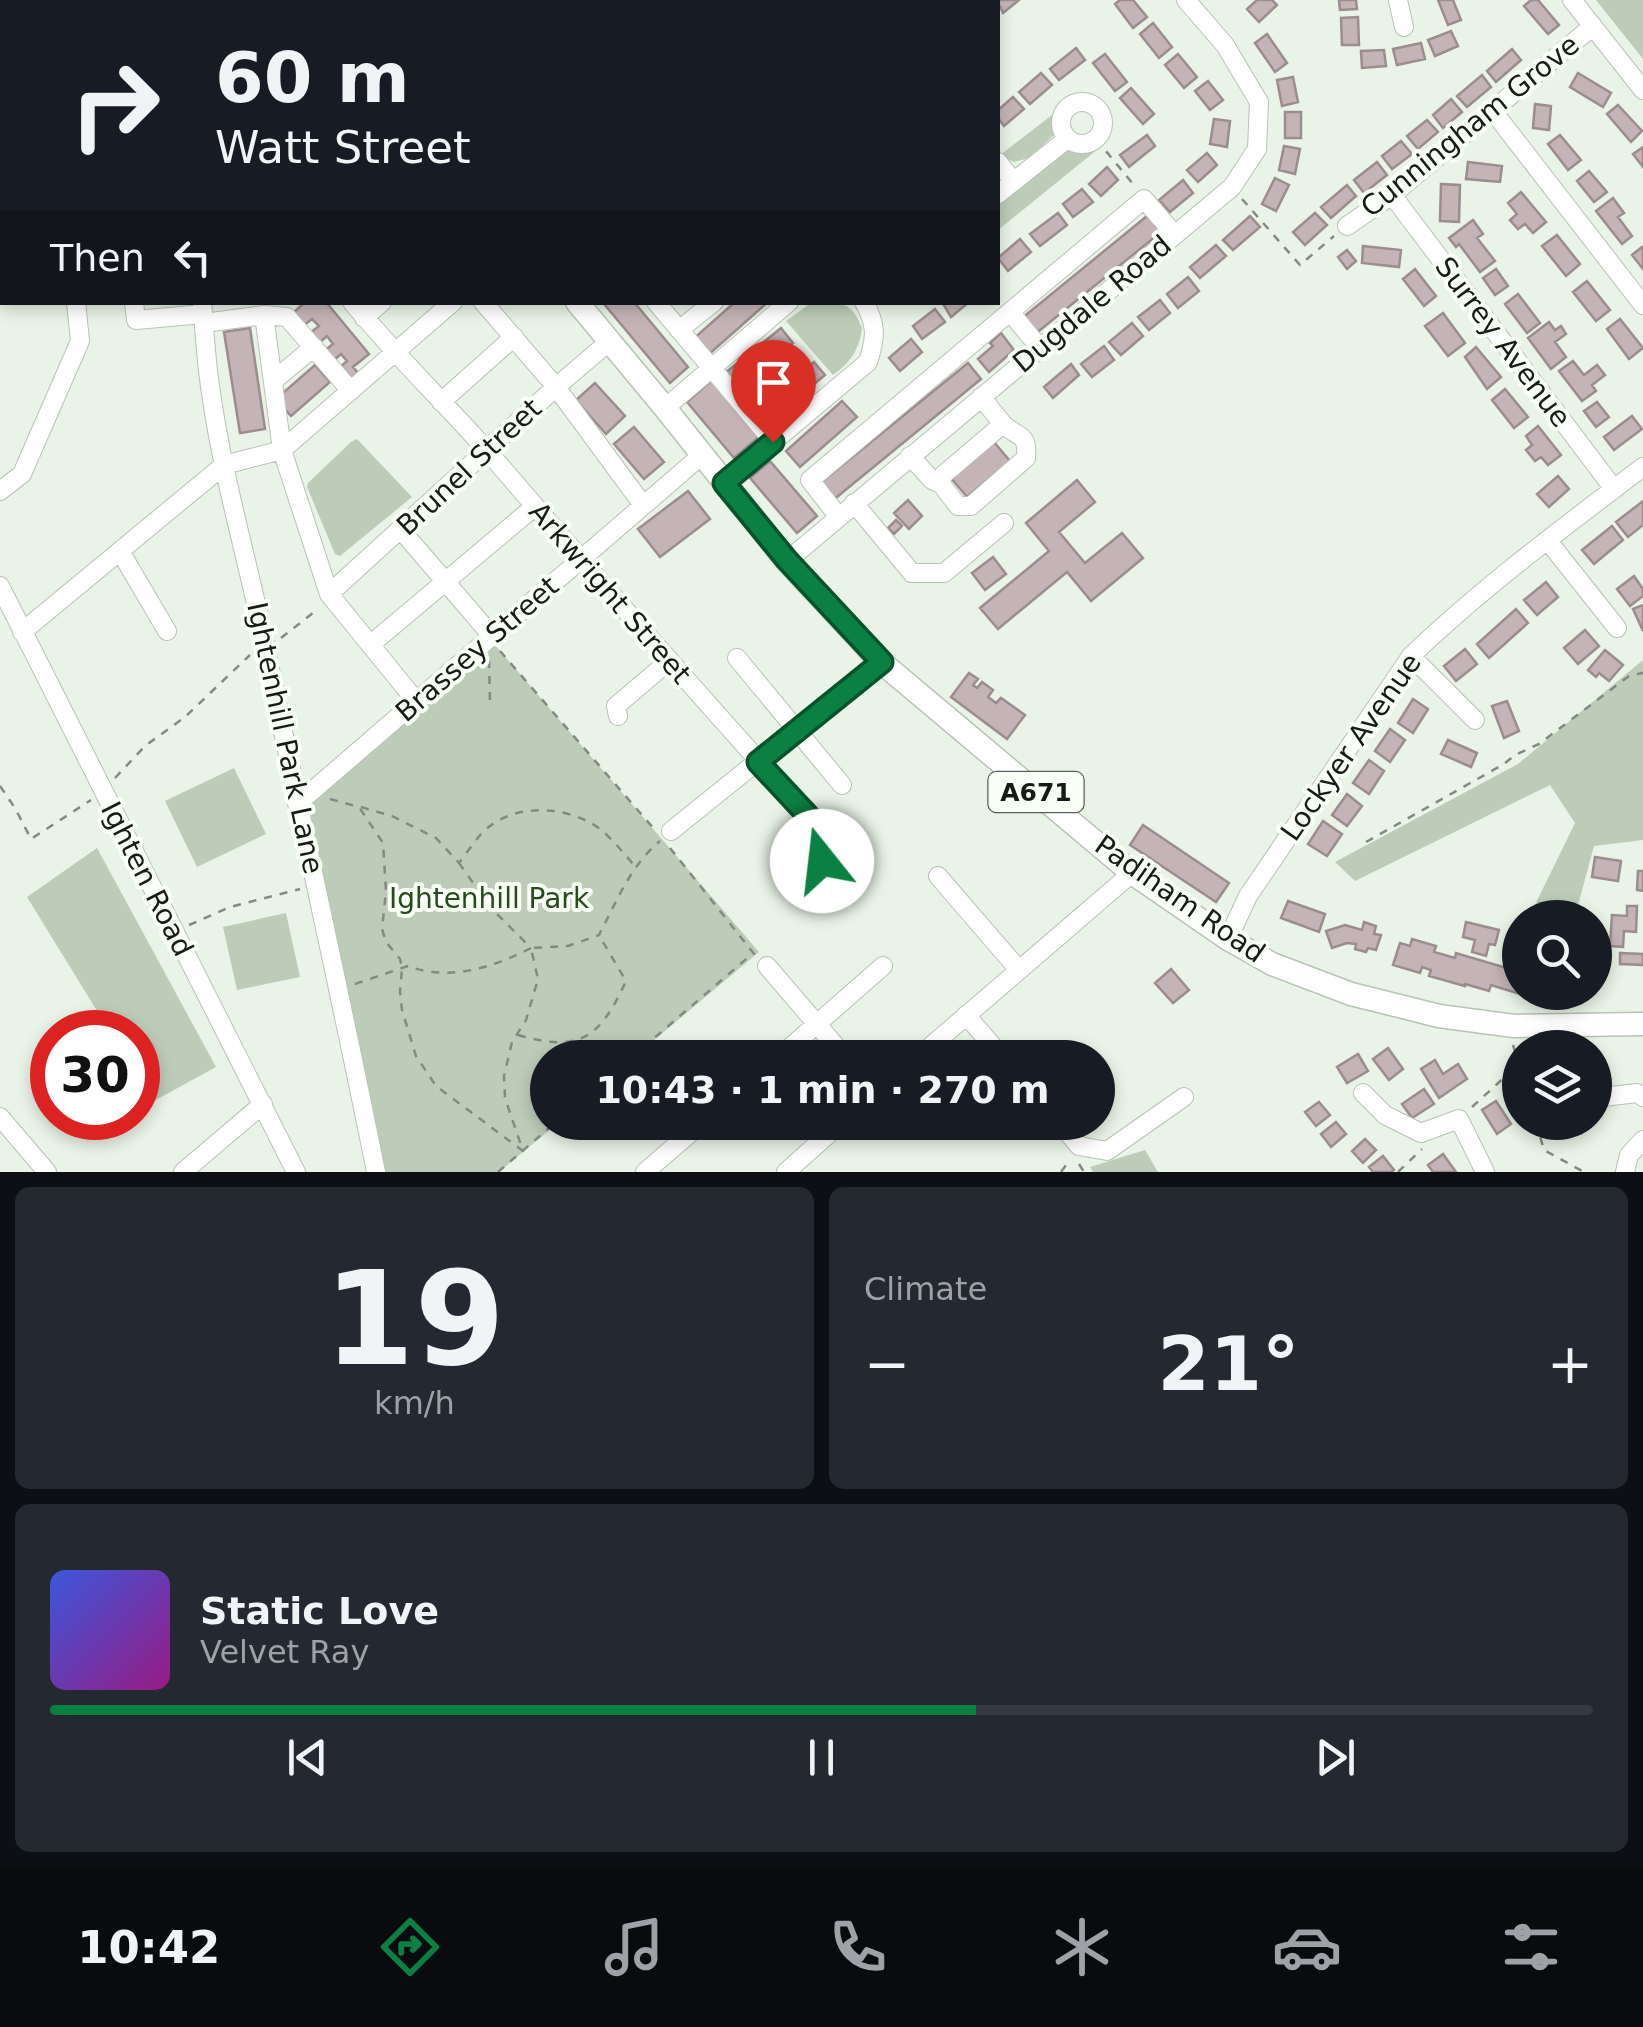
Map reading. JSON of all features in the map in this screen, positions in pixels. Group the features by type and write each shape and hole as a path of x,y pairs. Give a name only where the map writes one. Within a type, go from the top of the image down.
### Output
{"main road":[{"name":"Padiham Road","path":"583,305 787,560 882,662 1132,873 1228,939 1272,964 1351,994 1439,1016 1514,1026 1643,1024"}],"street":[{"path":"1398,0 1404,27"},
{"path":"1572,0 1643,90"},
{"name":"Dugdale Road","path":"787,560 1232,187 1257,149 1259,102 1225,45 1188,1"},
{"name":"Cunningham Grove","path":"1347,226 1392,195 1593,26"},
{"path":"1085,102 1094,106 1104,124 1096,139 1090,144 1068,139 1062,132 1064,112 1074,104 1085,102"},
{"path":"1492,110 1643,305"},
{"path":"1000,192 1068,139"},
{"path":"1000,165 1013,181"},
{"name":"Surrey Avenue","path":"1392,195 1614,489"},
{"path":"838,516 810,480 1144,199 1175,234"},
{"path":"0,492 22,474 80,341 76,305"},
{"path":"271,315 288,305"},
{"name":"Arkwright Street","path":"354,305 827,836 822,861 793,884"},
{"path":"364,318 379,305"},
{"path":"22,632 224,465 282,450 450,305"},
{"path":"486,305 556,387 643,506"},
{"path":"658,305 773,442"},
{"path":"678,330 710,305"},
{"path":"665,408 785,305"},
{"path":"724,483 868,362 876,339 866,305"},
{"path":"135,311 287,317 352,392"},
{"path":"1010,312 1040,348"},
{"name":"Ightenhill Park Lane","path":"203,313 210,392 224,465 274,639 316,884 376,1172"},
{"path":"271,315 273,381 282,450 330,596 416,701"},
{"path":"440,402 514,336"},
{"name":"Brunel Street","path":"330,596 610,341"},
{"path":"273,381 314,346"},
{"path":"910,456 958,506 972,506 1026,458 1028,444 1003,424 981,397"},
{"path":"941,484 943,476 1003,424"},
{"name":"Brassey Street","path":"303,799 702,455"},
{"name":"Lockyer Avenue","path":"1228,939 1248,896 1412,656 1443,626 1643,466"},
{"path":"854,503 912,574 944,573 1004,522"},
{"path":"370,645 534,506"},
{"path":"401,530 491,637"},
{"path":"1548,541 1617,628"},
{"path":"120,551 167,631"},
{"name":"Ighten Road","path":"0,586 296,1172"},
{"path":"1412,656 1475,720"},
{"path":"737,658 842,785"},
{"path":"618,716 616,706 669,660"},
{"path":"667,835 882,662"},
{"path":"938,1040 1132,873"},
{"path":"938,876 1019,970"},
{"path":"766,966 831,1040"},
{"path":"799,1040 883,966"},
{"path":"966,1015 988,1040"},
{"path":"1612,1096 1638,1093 1643,1097"},
{"path":"1363,1094 1385,1115 1421,1133 1460,1119 1485,1172"},
{"path":"1075,1140 1080,1146 1107,1151 1184,1097"},
{"path":"183,1172 263,1104"},
{"path":"0,1118 47,1172"},
{"path":"645,1172 682,1140"},
{"path":"786,1172 822,1140"},
{"path":"1625,1172 1629,1155 1643,1140"}],"path":[{"path":"1096,139 1132,182"},
{"path":"1232,187 1300,264 1347,226"},
{"path":"0,786 31,839 80,809 145,746 330,596"},
{"path":"490,700 491,637"},
{"path":"491,637 667,835 753,953 653,1040"},
{"path":"1366,842 1539,744 1630,676 1643,673"},
{"path":"303,799 392,816 436,838 490,908 532,948 538,979 526,1020 512,1042 504,1076 505,1098 523,1151"},
{"path":"360,807 384,843 386,891 382,928 386,942 400,959 402,1010 416,1056 436,1086 523,1151"},
{"path":"459,863 483,832 502,818 536,808 591,822 635,867"},
{"path":"339,990 408,966 447,973 470,970 499,964 532,948 568,946 599,934 635,867 667,835"},
{"path":"174,932 230,907 316,884"},
{"path":"517,1035 545,1043 578,1042 602,1024 626,981 599,934"},
{"path":"1460,1119 1502,1080"},
{"path":"498,1172 536,1140"},
{"path":"1541,1140 1544,1150 1584,1172"}],"green space":[{"path":"1596,0 1643,0 1643,59"},
{"path":"1052,115 1054,135 1029,158 1014,162 1000,155"},
{"path":"1098,149 1000,228 1000,202 1063,151"},
{"path":"808,305 844,305 862,328 853,355 833,375 786,321"},
{"path":"357,439 412,497 340,556 335,554 307,487"},
{"name":"Ightenhill Park","path":"489,638 759,952 654,1040 530,1040 530,1140 538,1140 499,1172 374,1172 297,804"},
{"path":"1643,660 1643,840 1594,846 1579,900 1537,900 1575,823 1550,785 1355,881 1335,862 1518,764"},
{"path":"234,768 266,834 197,867 165,801"},
{"path":"97,848 216,1067 160,1098 160,1010 96,1010 27,897"},
{"path":"286,913 300,977 237,990 223,927"},
{"path":"1145,1150 1158,1172 1093,1172 1090,1167"}],"building":[{"path":"1000,0 1019,0 1003,13"},
{"path":"1133,0 1147,17 1133,28 1115,4"},
{"path":"1257,0 1272,0 1277,5 1259,22 1247,9"},
{"path":"1339,0 1356,0 1357,9 1340,10"},
{"path":"1438,0 1453,0 1461,20 1448,25"},
{"path":"1538,0 1559,25 1548,34 1524,6"},
{"path":"1358,17 1359,45 1342,45 1341,18"},
{"path":"1153,23 1172,47 1159,58 1140,34"},
{"path":"1451,31 1458,46 1435,56 1428,40"},
{"path":"1267,34 1287,63 1275,72 1255,43"},
{"path":"1421,43 1425,59 1397,65 1393,49"},
{"path":"1076,48 1085,60 1059,80 1050,69"},
{"path":"1512,49 1521,60 1496,82 1487,71"},
{"path":"1384,50 1386,66 1362,68 1361,51"},
{"path":"1105,54 1127,82 1115,91 1093,63"},
{"path":"1178,54 1197,77 1184,88 1165,65"},
{"path":"1041,73 1052,85 1030,104 1019,92"},
{"path":"1578,73 1611,93 1603,107 1570,87"},
{"path":"1482,75 1491,87 1467,107 1457,96"},
{"path":"1293,77 1298,102 1282,106 1277,80"},
{"path":"1208,81 1223,100 1210,110 1195,91"},
{"path":"1131,88 1154,114 1143,124 1120,98"},
{"path":"1013,97 1024,109 1004,126 1000,108"},
{"path":"1451,99 1462,112 1443,128 1433,115"},
{"path":"1535,104 1551,106 1549,130 1533,128"},
{"path":"1618,105 1642,131 1631,142 1607,114"},
{"path":"1285,112 1301,112 1301,138 1285,138"},
{"path":"1214,119 1230,121 1227,147 1210,144"},
{"path":"1427,120 1438,132 1418,149 1407,136"},
{"path":"1147,135 1155,146 1129,167 1120,155"},
{"path":"1560,135 1581,160 1568,170 1548,144"},
{"path":"1401,141 1412,154 1392,169 1382,156"},
{"path":"1284,146 1300,149 1295,174 1279,170"},
{"path":"1643,147 1643,167 1633,154"},
{"path":"1207,153 1217,165 1198,182 1187,170"},
{"path":"1377,162 1387,175 1364,193 1354,180"},
{"path":"1468,162 1502,166 1500,182 1466,179"},
{"path":"1107,167 1118,180 1101,196 1089,184"},
{"path":"1589,171 1607,192 1594,202 1577,181"},
{"path":"1275,178 1289,185 1276,211 1262,204"},
{"path":"1183,180 1193,193 1170,212 1159,200"},
{"path":"1441,184 1460,185 1459,222 1440,221"},
{"path":"1347,185 1356,196 1331,218 1321,207"},
{"path":"1082,189 1093,202 1073,217 1063,204"},
{"path":"1521,192 1546,222 1533,233 1525,224 1518,229 1510,220 1517,214 1508,203"},
{"path":"1613,198 1624,213 1618,217 1632,236 1622,244 1596,211"},
{"path":"1058,213 1067,225 1040,246 1030,234"},
{"path":"1315,213 1327,225 1305,245 1293,232"},
{"path":"1147,216 1161,232 1034,335 1021,319"},
{"path":"1250,216 1260,227 1233,250 1223,240"},
{"path":"1473,220 1483,234 1477,238 1495,261 1480,272 1459,244 1456,247 1449,238"},
{"path":"1557,235 1580,264 1566,276 1542,246"},
{"path":"1020,239 1031,252 1008,271 1000,256"},
{"path":"1216,245 1226,256 1200,278 1190,267"},
{"path":"1363,246 1401,250 1399,267 1362,263"},
{"path":"1643,249 1643,269 1632,255"},
{"path":"1347,250 1356,261 1347,269 1338,257"},
{"path":"1415,269 1436,296 1424,306 1403,279"},
{"path":"1496,269 1508,286 1495,295 1483,278"},
{"path":"1188,277 1199,291 1178,308 1167,294"},
{"path":"1587,281 1610,310 1596,321 1573,292"},
{"path":"1518,294 1540,323 1527,333 1505,304"},
{"path":"1160,300 1170,313 1149,330 1138,317"},
{"path":"302,305 328,305 369,354 353,367 360,375 350,383 338,369 347,361 341,354 333,361 324,351 333,344 327,336 318,344 309,334 319,326 312,319 303,326 293,313"},
{"path":"605,305 636,305 688,367 670,383"},
{"path":"732,305 765,305 707,356 692,340"},
{"path":"944,305 965,305 951,317"},
{"path":"935,309 945,322 922,339 913,326"},
{"path":"1443,313 1465,343 1448,356 1425,326"},
{"path":"1620,319 1643,348 1629,359 1607,329"},
{"path":"1549,322 1555,330 1561,326 1566,334 1555,342 1566,357 1551,369 1528,338"},
{"path":"1132,323 1143,336 1121,355 1109,342"},
{"path":"250,328 265,429 240,433 224,332"},
{"path":"781,328 793,343 737,389 724,374"},
{"path":"1001,333 1014,350 989,372 978,359"},
{"path":"911,339 922,352 900,371 889,358"},
{"path":"1104,346 1114,360 1092,377 1081,364"},
{"path":"1476,347 1501,377 1487,389 1465,357"},
{"path":"1573,361 1584,375 1597,365 1605,375 1592,385 1596,391 1582,401 1559,371"},
{"path":"814,362 825,375 766,423 755,410"},
{"path":"968,363 981,379 832,501 818,485"},
{"path":"1071,364 1079,375 1053,398 1044,387"},
{"path":"315,365 330,382 291,416 276,399"},
{"path":"712,380 760,436 734,458 687,402"},
{"path":"595,383 625,416 606,434 576,400"},
{"path":"1505,389 1528,417 1514,428 1492,400"},
{"path":"842,401 857,417 800,467 786,451"},
{"path":"1597,402 1609,417 1596,427 1584,411"},
{"path":"1632,416 1642,429 1614,450 1604,437"},
{"path":"1538,426 1561,455 1548,465 1541,457 1535,461 1526,450 1532,445 1526,436"},
{"path":"634,427 664,462 644,479 614,444"},
{"path":"994,442 1010,461 967,497 951,478"},
{"path":"770,461 817,516 797,533 750,478"},
{"path":"1558,476 1569,489 1549,507 1537,494"},
{"path":"1077,480 1095,502 1059,532 1085,563 1122,533 1143,558 1091,601 1067,572 998,629 980,608 1049,551 1026,523"},
{"path":"688,491 710,519 660,557 638,529"},
{"path":"908,500 922,516 909,529 894,513"},
{"path":"1643,501 1643,525 1628,537 1616,522"},
{"path":"896,520 902,526 894,534 888,528"},
{"path":"1612,526 1623,540 1594,564 1582,550"},
{"path":"993,557 1006,574 985,590 972,573"},
{"path":"1634,576 1643,596 1630,606 1617,589"},
{"path":"1546,582 1558,597 1537,615 1524,600"},
{"path":"1643,605 1643,631 1633,609"},
{"path":"1516,609 1528,623 1489,658 1477,644"},
{"path":"1585,630 1599,646 1578,664 1564,648"},
{"path":"1465,649 1477,664 1456,681 1444,666"},
{"path":"1605,650 1623,665 1609,681 1588,670"},
{"path":"969,673 978,679 973,685 977,688 982,682 993,690 988,697 996,703 1001,698 1025,715 1007,739 951,697"},
{"path":"1413,699 1428,709 1413,733 1398,723"},
{"path":"1507,701 1519,731 1504,738 1492,706"},
{"path":"1390,729 1405,740 1390,762 1375,751"},
{"path":"1448,740 1477,753 1471,767 1441,754"},
{"path":"1369,760 1384,771 1369,794 1353,783"},
{"path":"1347,794 1362,806 1347,826 1332,815"},
{"path":"1323,821 1342,834 1327,856 1308,844"},
{"path":"1143,825 1229,883 1216,902 1130,845"},
{"path":"1595,857 1621,861 1618,881 1592,877"},
{"path":"1638,871 1643,871 1643,891 1637,890"},
{"path":"1288,901 1325,914 1319,932 1281,918"},
{"path":"1627,906 1637,906 1636,932 1624,931 1623,947 1612,946 1612,915 1627,916"},
{"path":"1364,922 1376,926 1374,934 1381,935 1376,950 1368,948 1366,952 1347,943 1332,948 1326,931 1345,925 1362,930"},
{"path":"1466,922 1499,930 1495,945 1489,944 1486,956 1472,952 1475,940 1463,937"},
{"path":"1412,939 1436,946 1434,952 1455,958 1456,953 1502,967 1502,988 1491,985 1489,991 1465,986 1429,976 1431,970 1422,967 1420,973 1393,965 1400,943 1410,946"},
{"path":"1620,953 1643,954 1643,965 1620,964"},
{"path":"1171,969 1189,990 1173,1003 1155,983"},
{"path":"1388,1048 1403,1069 1389,1080 1373,1059"},
{"path":"1358,1054 1368,1071 1347,1083 1337,1067"},
{"path":"1435,1060 1443,1074 1458,1064 1467,1079 1439,1098 1421,1069"},
{"path":"1424,1089 1434,1104 1412,1118 1402,1104"},
{"path":"1496,1101 1502,1110 1502,1130 1497,1134 1482,1110"},
{"path":"1319,1102 1330,1115 1316,1126 1305,1112"},
{"path":"1336,1122 1346,1134 1331,1147 1321,1134"},
{"path":"1365,1139 1376,1150 1363,1163 1352,1151"},
{"path":"1443,1154 1456,1172 1433,1172 1428,1165"},
{"path":"1383,1156 1394,1170 1373,1172 1369,1167"}],"route":[{"path":"773,442 724,483 787,560 882,662 758,762 827,836 822,861"}]}
